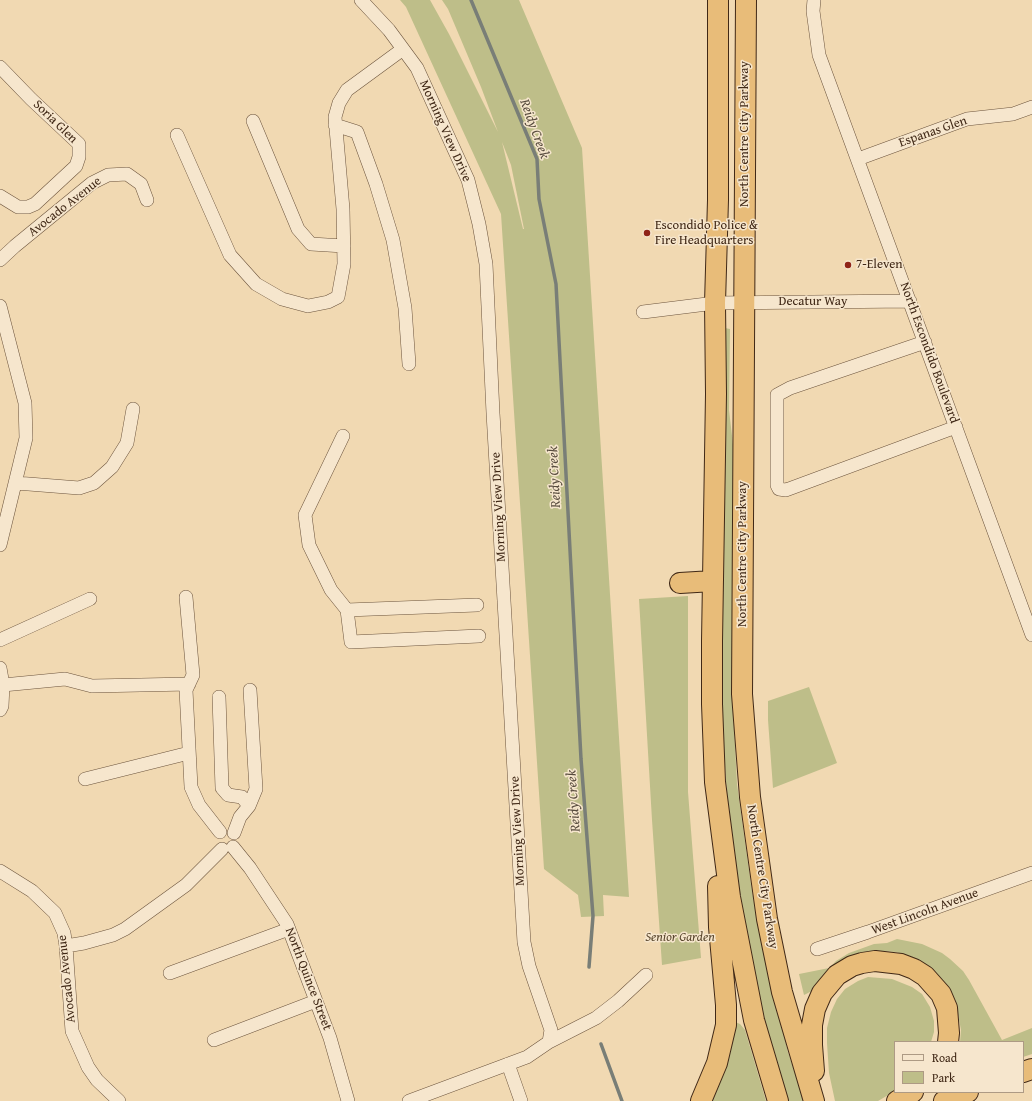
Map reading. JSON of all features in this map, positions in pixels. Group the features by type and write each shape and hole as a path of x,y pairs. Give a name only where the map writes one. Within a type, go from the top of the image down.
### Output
{"highway":[{"name":"North Centre City Parkway","path":"718,0 718,200 715,303 716,394 712,704 715,782 730,897 754,1020 778,1101"},
{"name":"North Centre City Parkway","path":"746,0 742,694 750,797 766,911 779,977 815,1101"},
{"path":"680,583 713,581"},
{"path":"701,1101 717,1063 726,1025 726,1005 719,912 715,782"},
{"path":"815,1101 812,1045 812,1025 815,1009 822,993 832,980 837,975 852,966 875,961 888,961 914,969 925,976 941,994 947,1008 948,1041"},
{"path":"897,1101 911,1093"},
{"path":"944,1101 965,1093"}],"street":[{"name":"Morning View Drive","path":"361,0 389,30 417,68 468,180 486,264 524,942 529,966 551,1030 549,1042"},
{"name":"North Escondido Boulevard","path":"814,0 813,11 819,55 1032,635"},
{"path":"177,134 230,255 256,284 282,298 308,306 328,302 338,297 344,264 344,209 335,125 335,117 339,103 347,90 403,49"},
{"name":"Soria Glen","path":"0,67 31,99 79,144 79,157 76,166 35,204 28,207 18,207 0,196"},
{"name":"Espanas Glen","path":"858,159 968,119 1013,114 1032,107"},
{"path":"253,121 298,228 311,244 344,246"},
{"path":"335,125 357,132 376,184 393,240 405,308 409,364"},
{"name":"Avocado Avenue","path":"0,260 92,182 108,175 127,174 141,184 148,200"},
{"name":"Decatur Way","path":"643,312 715,303 910,302"},
{"path":"0,306 25,403 26,438 0,545"},
{"path":"925,342 790,388 777,395 777,485 779,489 786,490 956,427"},
{"path":"16,483 79,488 94,483 112,467 127,443 133,409"},
{"path":"343,436 305,515 309,545 331,590 347,610 351,642 479,636"},
{"path":"186,597 193,675 186,690 191,787 199,805 220,832"},
{"path":"0,640 90,600"},
{"path":"347,610 477,605"},
{"path":"0,668 3,685 2,706 0,710"},
{"path":"3,685 65,679 92,686 189,684"},
{"path":"66,946 113,935 125,929 186,885 236,841 234,834 240,817 249,806 256,789 250,690"},
{"path":"219,697 222,788 228,795 242,797 249,806"},
{"path":"85,779 189,753"},
{"path":"220,832 227,830 234,834"},
{"path":"220,832 217,843 227,848"},
{"name":"North Quince Street","path":"227,848 250,868 289,929 330,1038 348,1101"},
{"name":"Avocado Avenue","path":"0,871 32,891 55,913 64,933 66,946 72,1031 88,1067 97,1080 119,1101"},
{"name":"West Lincoln Avenue","path":"816,949 868,932 1032,873"},
{"path":"170,973 289,929"},
{"path":"408,1101 527,1057 549,1042 596,1018 618,1001 646,975"},
{"path":"214,1040 316,1001"},
{"path":"508,1064 521,1101"}],"green space":[{"path":"400,0 430,0 449,34 498,132 448,9 442,0 519,0 582,148 629,897 603,895 604,916 581,917 578,895 544,869 501,214 406,7","holes":["502,142 511,165 524,229"]},
{"path":"725,328 730,329 729,410 734,453 733,706 737,784 758,927 788,1052 804,1101 786,1101 765,1028 746,940 728,810 721,709 723,336"},
{"name":"Senior Garden","path":"688,596 688,792 701,958 662,965 639,599"},
{"path":"809,687 837,763 773,788 768,701"},
{"path":"897,939 922,944 942,953 950,959 963,971 969,980 1002,1040 1032,1028 1032,1054 1024,1057 1024,1041 960,1041 961,1030 957,1009 925,965 908,956 896,952 881,951 865,953 812,991 804,995 799,974 829,968 836,961 849,953 874,944 887,943"},
{"path":"868,977 892,979 912,987 922,994 930,1007 934,1021 934,1032 931,1041 894,1041 894,1092 878,1101 835,1101 829,1073 827,1028 831,1012 837,999 845,989"},
{"path":"733,1021 740,1024 745,1030 766,1101 710,1101"}],"waterway":[{"name":"Reidy Creek","path":"471,0 537,159 539,199 556,284 581,759 593,916 589,967"},
{"name":"Reidy Creek","path":"601,1044 622,1101"}],"place":[{"name":"Escondido Police & Fire Headquarters","path":"647,233"},
{"name":"7-Eleven","path":"848,265"}]}
